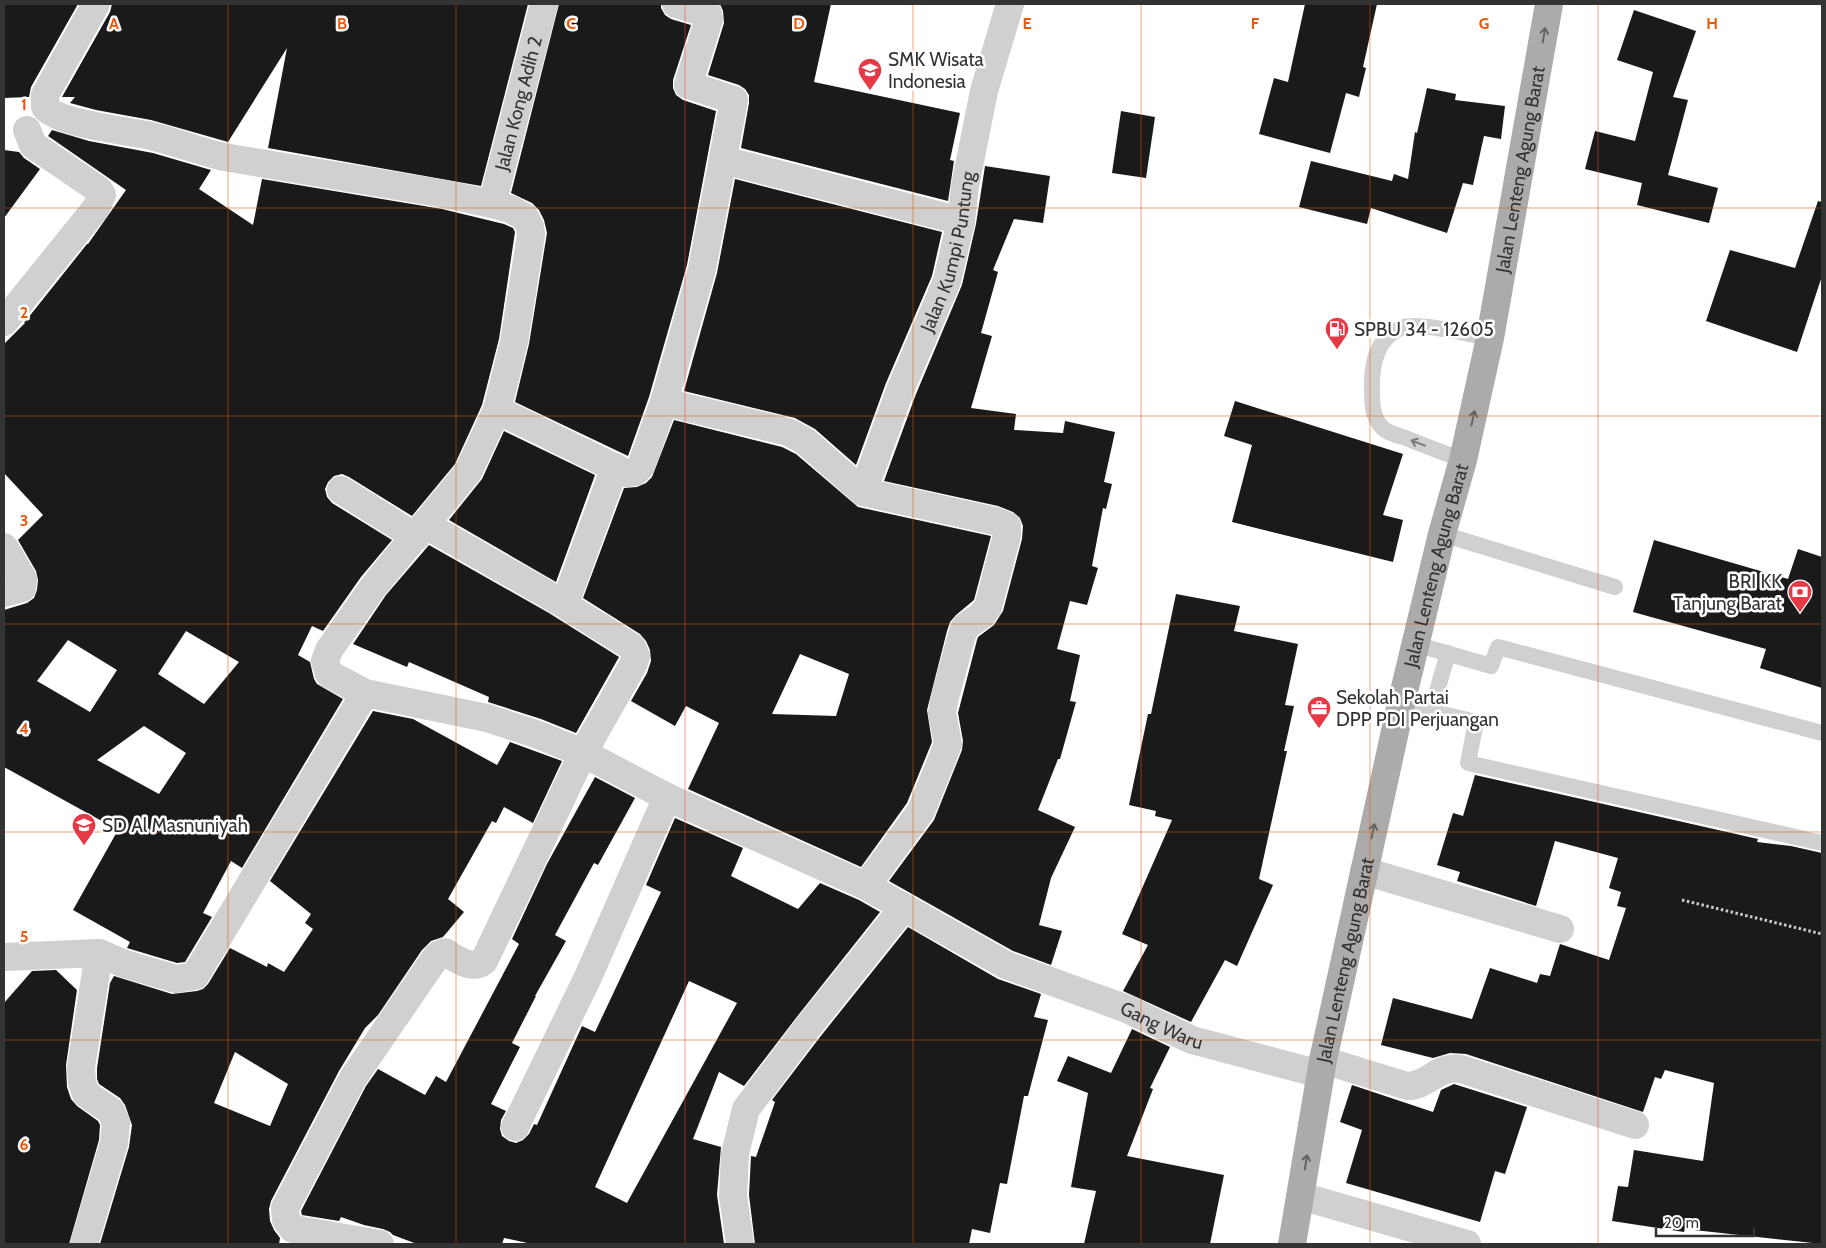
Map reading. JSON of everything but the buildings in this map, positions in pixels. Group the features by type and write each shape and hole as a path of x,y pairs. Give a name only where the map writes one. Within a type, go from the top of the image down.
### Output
{"main road":[{"name":"Jalan Lenteng Agung Barat","path":"1292,1244 1321,1067 1401,704 1442,534 1463,460 1490,338 1549,4"}],"street":[{"path":"96,4 45,95 45,107 53,114 115,131 148,136 201,152 349,179 445,194 492,204 510,209 525,217 530,227 531,235 514,342 497,410 468,472 421,531"},
{"path":"497,410 626,473 634,472 641,466 664,402 702,269 734,100 688,85 709,19 708,14 676,4"},
{"name":"Jalan Kumpi Puntung","path":"863,492 901,388 947,281 961,221 964,186 984,91 1010,4"},
{"name":"Jalan Kong Adih 2","path":"492,204 536,5"},
{"path":"4,322 96,208 102,195 99,190 15,131 45,107"},
{"path":"723,160 961,221"},
{"path":"664,402 788,432 806,440 863,492 995,521 1007,526 1007,535 988,607 982,615 965,627 945,696 942,713 948,744 921,811 866,886"},
{"path":"557,600 568,595 615,468"},
{"path":"341,490 557,600 632,647 636,656 633,665 583,753 484,961 479,965 472,966 445,952 438,955 353,1078 285,1208 286,1220 292,1237 380,1244"},
{"name":"Gang Waru","path":"421,531 374,586 329,650 325,661 329,674 366,693 487,718 536,734 583,753 667,797 866,886 1006,965 1127,1009 1192,1040 1407,1086 1416,1086 1440,1071 1452,1068 1635,1125"},
{"path":"4,547 23,579 23,584 22,588 4,593"},
{"path":"4,958 98,953 176,980 194,976 366,693"},
{"path":"515,1127 588,977 667,797"},
{"path":"1364,871 1560,929"},
{"path":"740,1244 733,1196 735,1154 746,1109 808,1027 904,907"},
{"path":"84,1244 114,1143 116,1123 111,1112 86,1094 82,1082 81,1067 98,953"},
{"path":"1301,1196 1467,1244"}],"lane":[{"path":"1463,460 1386,431 1377,421 1373,412 1371,377 1373,360 1390,334 1406,326 1432,327 1490,338"},
{"path":"1442,534 1615,587"},
{"path":"1415,644 1491,666 1498,648 1822,733"},
{"path":"1432,712 1448,653"},
{"path":"1401,704 1476,722 1468,763 1822,843"}],"path":[{"path":"1682,900 1822,934"}],"place":[{"name":"SMK Wisata Indonesia","path":"870,91"},
{"name":"SPBU 34 - 12605","path":"1337,350"},
{"name":"BRI KK Tanjung Barat","path":"1800,613"},
{"name":"Sekolah Partai DPP PDI Perjuangan","path":"1319,729"},
{"name":"SD Al Masnuniyah","path":"84,846"}]}
